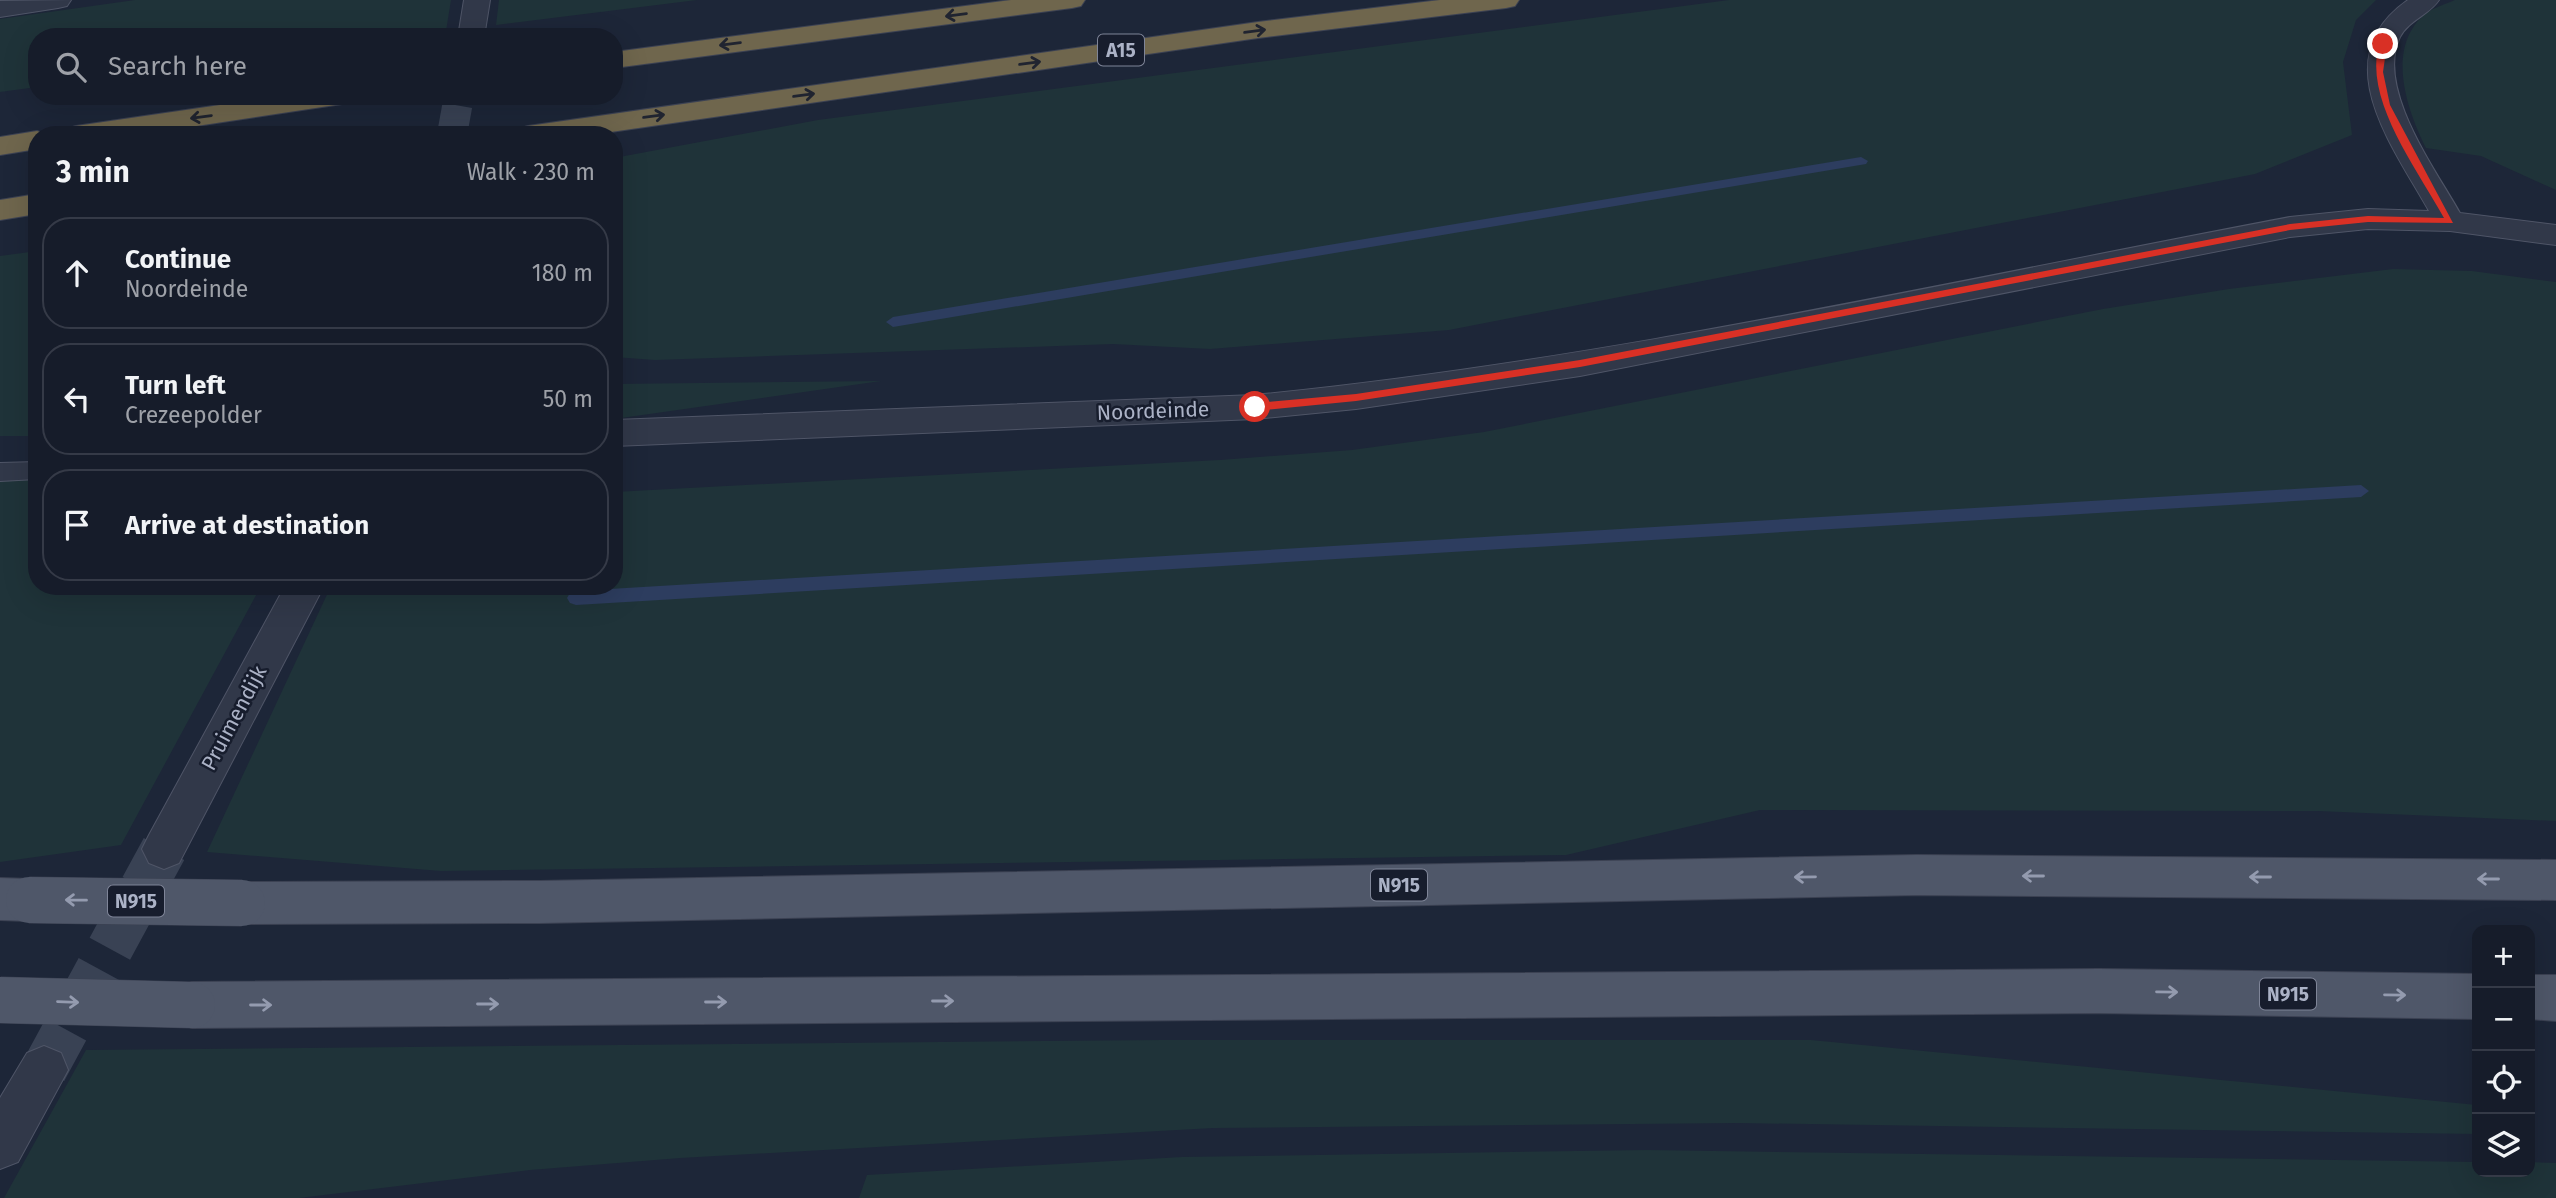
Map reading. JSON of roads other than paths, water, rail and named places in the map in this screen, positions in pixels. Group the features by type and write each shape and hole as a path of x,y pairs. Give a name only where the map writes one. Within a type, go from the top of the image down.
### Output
{"highway":[{"path":"623,59 1072,0"},
{"name":"A15","path":"589,126 1258,30 1506,0"},
{"path":"137,126 281,105"},
{"path":"0,146 28,141"},
{"path":"0,210 28,206"}],"main road":[{"name":"N915","path":"15,899 242,903 540,902 1917,875 2556,880"},
{"name":"N915","path":"0,1000 192,1005 2085,991 2472,997"},
{"path":"2535,998 2556,998"}],"street":[{"path":"0,9 58,0"},
{"path":"473,28 478,0"},
{"path":"2426,0 2402,16 2383,44 2378,72 2386,105 2450,221"},
{"name":"Noordeinde","path":"623,433 1241,408 1356,397 1580,364 2290,227 2368,219 2450,221 2556,236"},
{"name":"Pruimendijk","path":"164,849 300,595"},
{"path":"0,1143 44,1070"}],"lane":[{"path":"0,472 28,470"}],"waterway":[{"path":"893,322 1861,161"},
{"path":"576,598 2361,491"}],"tunnel":[{"path":"454,126 457,105"},
{"path":"44,1070 164,849"}]}
